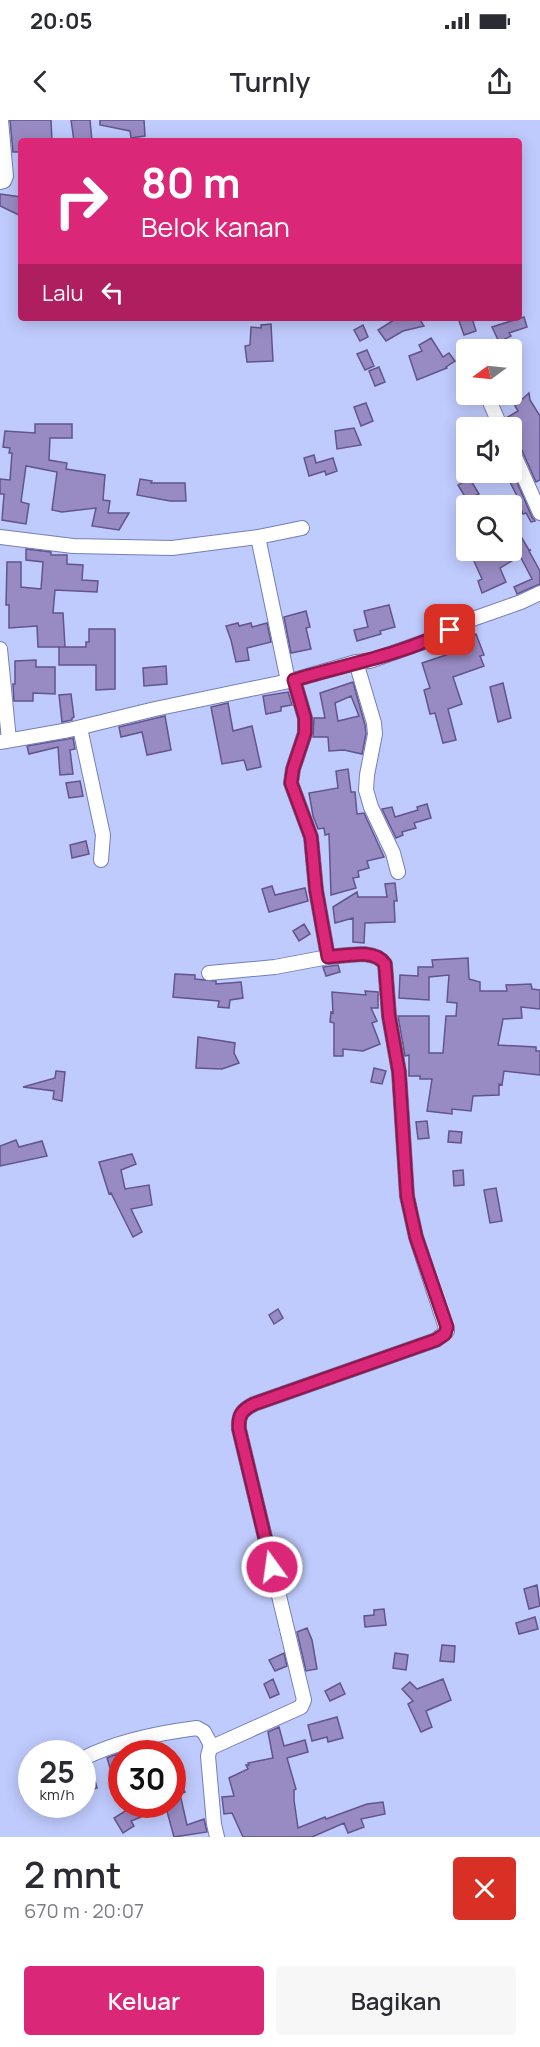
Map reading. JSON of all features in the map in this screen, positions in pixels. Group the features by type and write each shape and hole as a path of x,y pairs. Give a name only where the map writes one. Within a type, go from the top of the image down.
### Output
{"street":[{"path":"0,183 6,176 1,120"},
{"path":"522,472 540,513"},
{"path":"0,537 73,546 172,548 258,537 302,528"},
{"path":"258,537 291,681 305,718 305,733 293,769 291,783 311,837 316,890 328,957"},
{"path":"0,649 5,741 80,728 155,709 291,681 356,662 370,661 406,650 467,621 521,602 540,592"},
{"path":"356,662 374,723 375,734 366,789 371,807 393,853 398,872"},
{"path":"80,728 103,835 101,860"},
{"path":"210,973 275,967 328,957 373,954 381,958 385,964 389,1016 399,1072 407,1196 416,1237 447,1331 436,1340 254,1404 241,1412 238,1419 239,1429 304,1702 301,1707 212,1747 208,1756 217,1837"},
{"path":"96,1752 122,1743 197,1728 204,1732 212,1747"}],"building":[{"path":"10,120 51,120 52,138 18,138 18,152 13,152"},
{"path":"71,120 90,120 92,138 74,138"},
{"path":"100,120 144,120 145,136 131,138 130,131 100,125"},
{"path":"0,194 18,197 18,215 0,206"},
{"path":"524,317 527,327 509,333 511,336 505,339 498,339 492,327 511,321 522,321"},
{"path":"392,321 421,321 424,326 403,331 386,341 378,330"},
{"path":"459,321 473,321 476,331 464,335"},
{"path":"271,324 273,361 247,362 245,346 250,345 251,327 261,328 261,325"},
{"path":"363,325 368,337 360,341 354,330"},
{"path":"431,338 443,357 449,353 455,361 447,368 417,380 409,356 422,351 419,345"},
{"path":"367,350 374,366 365,370 357,354"},
{"path":"379,367 385,382 375,386 369,371"},
{"path":"529,393 530,400 540,416 540,480 536,482 522,450 522,417 508,417 518,411 515,406 522,405 522,400"},
{"path":"366,403 373,421 361,426 354,407"},
{"path":"35,424 72,424 72,438 50,438 49,460 67,463 66,469 105,475 103,500 110,501 108,513 129,513 119,530 92,526 96,508 62,512 52,510 57,472 26,466 21,502 29,504 26,524 2,520 4,494 0,494 0,479 10,480 12,453 9,453 10,448 3,447 5,431 35,433"},
{"path":"354,428 361,445 337,449 335,431"},
{"path":"314,455 316,463 333,458 337,471 326,475 325,471 309,476 304,458"},
{"path":"140,479 152,481 151,483 185,483 186,501 170,501 137,495"},
{"path":"472,483 479,494 464,495 458,485"},
{"path":"510,483 517,483 535,521 531,522 526,513 523,514 522,495 516,495"},
{"path":"522,538 531,550 529,551 540,571 540,584 517,594 514,587 532,579 522,560"},
{"path":"26,549 51,552 51,555 67,555 67,564 83,565 82,580 98,581 97,592 55,590 53,613 63,613 65,647 38,647 37,626 9,628 9,605 6,605 7,562 21,562 21,587 41,589 43,562 26,560"},
{"path":"474,561 512,561 500,568 506,582 482,593 478,581 482,579"},
{"path":"389,605 395,627 357,641 354,630 368,627 364,611"},
{"path":"306,611 310,627 306,628 311,649 291,653 284,617"},
{"path":"238,623 239,626 251,623 252,627 267,623 271,642 247,648 249,660 236,662 226,626"},
{"path":"89,629 115,629 115,689 96,690 96,665 59,665 59,647 86,647 86,642 89,642"},
{"path":"476,634 484,655 480,656 484,666 453,677 462,704 448,709 456,740 443,743 435,713 430,714 424,690 430,688 422,663 446,655 444,652 466,644 464,639"},
{"path":"36,660 36,667 55,667 55,694 33,693 33,701 14,701 15,661"},
{"path":"166,666 167,684 144,686 143,668"},
{"path":"353,682 365,725 366,734 362,754 344,750 329,751 328,737 313,737 314,718 325,718 320,693","holes":["351,696 359,716 338,721 335,703"]},
{"path":"503,683 511,718 498,722 490,687"},
{"path":"288,692 292,705 281,707 281,711 266,714 263,696"},
{"path":"71,694 74,717 72,720 62,722 59,695"},
{"path":"228,703 233,731 252,726 261,767 247,770 244,760 222,764 211,707"},
{"path":"165,716 171,750 147,755 142,732 121,737 119,727"},
{"path":"73,738 75,749 70,750 73,774 60,775 58,747 29,754 27,746"},
{"path":"348,769 351,792 355,792 357,814 364,813 384,857 367,861 369,868 358,871 359,877 353,878 356,888 331,895 329,834 325,835 324,828 318,829 309,793 338,788 336,771"},
{"path":"80,781 83,796 69,798 66,783"},
{"path":"427,804 431,818 414,823 416,828 402,832 403,835 396,838 382,809 392,807 395,817 418,810 417,807"},
{"path":"86,841 89,854 72,858 70,845"},
{"path":"395,883 397,901 394,901 395,922 365,923 364,943 353,942 353,918 335,923 333,907 357,892 358,897 387,897 385,884"},
{"path":"272,886 275,895 305,888 308,901 269,912 262,889"},
{"path":"304,924 310,934 299,941 293,931"},
{"path":"468,958 469,979 480,982 480,991 507,991 506,985 531,984 532,989 540,990 540,1009 521,1007 522,1018 503,1019 498,1045 536,1047 536,1051 540,1051 540,1075 504,1071 502,1085 499,1084 499,1095 473,1096 471,1111 452,1109 452,1114 427,1111 432,1079 409,1076 409,1055 405,1056 398,1016 429,1016 429,1053 443,1053 446,1016 456,1016 457,1003 447,1002 449,975 429,977 429,1000 399,998 400,975 418,976 418,967 433,967 432,960"},
{"path":"338,965 340,972 326,976 323,967"},
{"path":"175,974 195,975 195,979 216,981 216,984 241,982 243,998 230,1000 229,1008 218,1007 219,1001 173,997"},
{"path":"365,991 378,992 378,1008 371,1008 377,1021 372,1023 380,1044 363,1051 343,1049 343,1056 334,1056 334,1023 330,1022 331,1012 333,1013 332,992 366,995"},
{"path":"198,1037 235,1043 234,1053 239,1063 222,1069 196,1068"},
{"path":"374,1068 386,1071 382,1084 371,1082"},
{"path":"56,1071 65,1072 62,1101 53,1099 54,1091 23,1087 55,1078"},
{"path":"427,1121 429,1138 418,1139 416,1122"},
{"path":"449,1131 462,1132 461,1143 448,1142"},
{"path":"16,1140 19,1147 42,1141 47,1156 0,1166 0,1146"},
{"path":"132,1154 136,1164 121,1170 125,1189 149,1185 152,1205 131,1209 142,1232 133,1237 111,1193 109,1194 99,1162"},
{"path":"463,1170 464,1185 454,1186 453,1171"},
{"path":"496,1188 502,1221 490,1223 484,1190"},
{"path":"278,1309 283,1318 274,1324 269,1315"},
{"path":"537,1585 540,1606 529,1609 524,1589"},
{"path":"384,1609 386,1625 365,1627 364,1616 374,1615 374,1610"},
{"path":"535,1617 538,1629 519,1634 516,1623"},
{"path":"307,1628 312,1640 317,1669 306,1671 297,1632"},
{"path":"442,1645 455,1646 454,1662 440,1661"},
{"path":"284,1653 287,1666 275,1671 269,1660"},
{"path":"395,1653 408,1655 406,1670 393,1668"},
{"path":"273,1679 279,1694 270,1698 264,1684"},
{"path":"443,1679 451,1700 426,1711 432,1727 421,1732 408,1704 413,1701 402,1689 410,1682 417,1689"},
{"path":"340,1683 345,1694 330,1701 325,1691"},
{"path":"337,1717 343,1738 328,1742 327,1737 312,1741 308,1725"},
{"path":"279,1727 284,1746 305,1740 308,1752 287,1758 296,1789 294,1800 298,1828 367,1804 383,1802 385,1814 361,1819 364,1827 348,1833 344,1823 312,1837 243,1837 232,1813 224,1814 222,1797 234,1796 229,1778 248,1769 246,1765 249,1765 248,1763 273,1758 268,1732"},
{"path":"114,1818 138,1818 131,1821 134,1826 123,1833"},
{"path":"169,1818 185,1818 187,1825 204,1819 207,1832 174,1837"}],"route":[{"path":"272,1567 239,1429 238,1419 241,1412 254,1404 436,1340 447,1331 416,1237 407,1196 399,1072 389,1016 385,964 381,958 373,954 328,957 316,890 311,837 291,783 293,769 305,733 305,718 294,680 406,650 450,630"}]}
